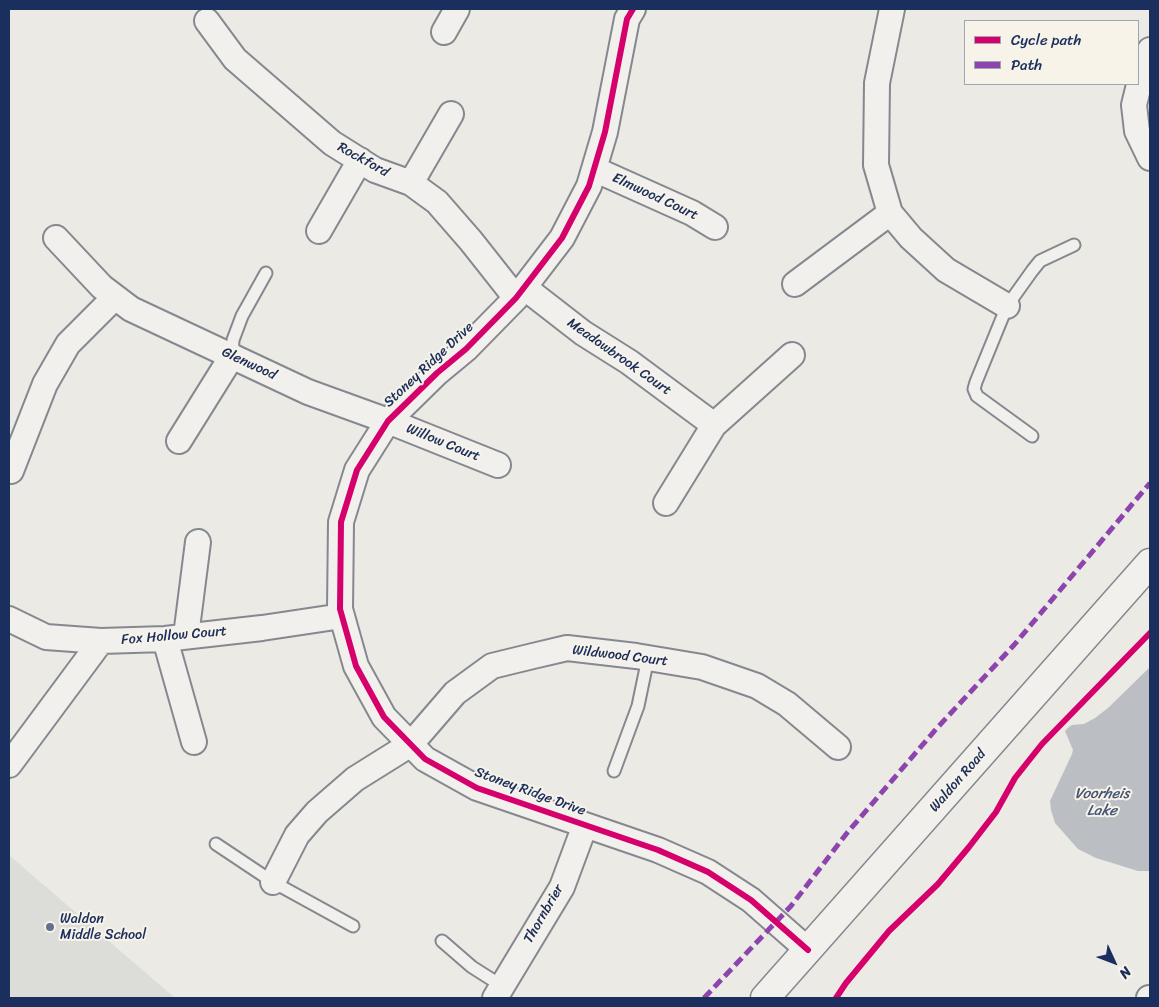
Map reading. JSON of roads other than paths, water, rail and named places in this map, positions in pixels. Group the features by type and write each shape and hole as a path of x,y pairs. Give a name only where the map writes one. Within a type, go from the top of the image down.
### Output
{"street":[{"path":"444,32 458,9"},
{"name":"Stoney Ridge Drive","path":"633,9 627,19 604,132 589,186 562,238 520,293 466,349 437,373 388,421 357,470 341,522 340,600 342,616 356,666 384,717 425,759 477,788 658,850 708,872 751,900 808,950"},
{"path":"892,9 877,83 876,156 876,165 890,213 911,238 946,270 1007,306"},
{"name":"Rockford","path":"207,21 235,59 332,143 375,170 410,183 436,202 520,293"},
{"path":"1139,85 1145,60 1150,50"},
{"path":"1139,85 1134,105 1137,131 1150,158"},
{"path":"410,183 451,114"},
{"path":"319,231 360,160"},
{"name":"Elmwood Court","path":"594,169 692,213 716,227"},
{"path":"795,284 890,213"},
{"name":"Glenwood","path":"56,238 108,292 131,309 308,392 388,421"},
{"path":"11,470 45,384 68,344 108,292"},
{"name":"Meadowbrook Court","path":"520,293 630,362 714,425"},
{"path":"666,503 714,425 792,355"},
{"path":"179,441 232,356"},
{"name":"Willow Court","path":"388,421 498,465"},
{"path":"194,742 175,638 198,542"},
{"name":"Waldon Road","path":"765,998 1150,563"},
{"name":"Fox Hollow Court","path":"9,619 46,637 101,641 175,638 342,616"},
{"path":"9,765 101,641"},
{"name":"Wildwood Court","path":"273,882 297,835 317,812 355,780 411,744 455,693 492,666 567,648 702,667 756,686 787,704 838,747"},
{"name":"Thornbrier","path":"498,992 562,887 585,825"}],"lane":[{"path":"1032,436 977,396 974,389 1007,306 1040,261 1074,244"},
{"path":"232,356 233,340 242,316 266,273"},
{"path":"614,771 638,706 648,658"},
{"path":"216,844 273,882 353,926"},
{"path":"442,941 498,992"}],"water":[{"name":"Voorheis Lake","path":"1150,667 1150,871 1138,871 1096,858 1078,849 1055,823 1050,801 1073,750 1065,731 1072,725 1084,724 1095,718 1108,708"}],"place":[{"name":"Waldon Middle School","path":"50,927"}]}
